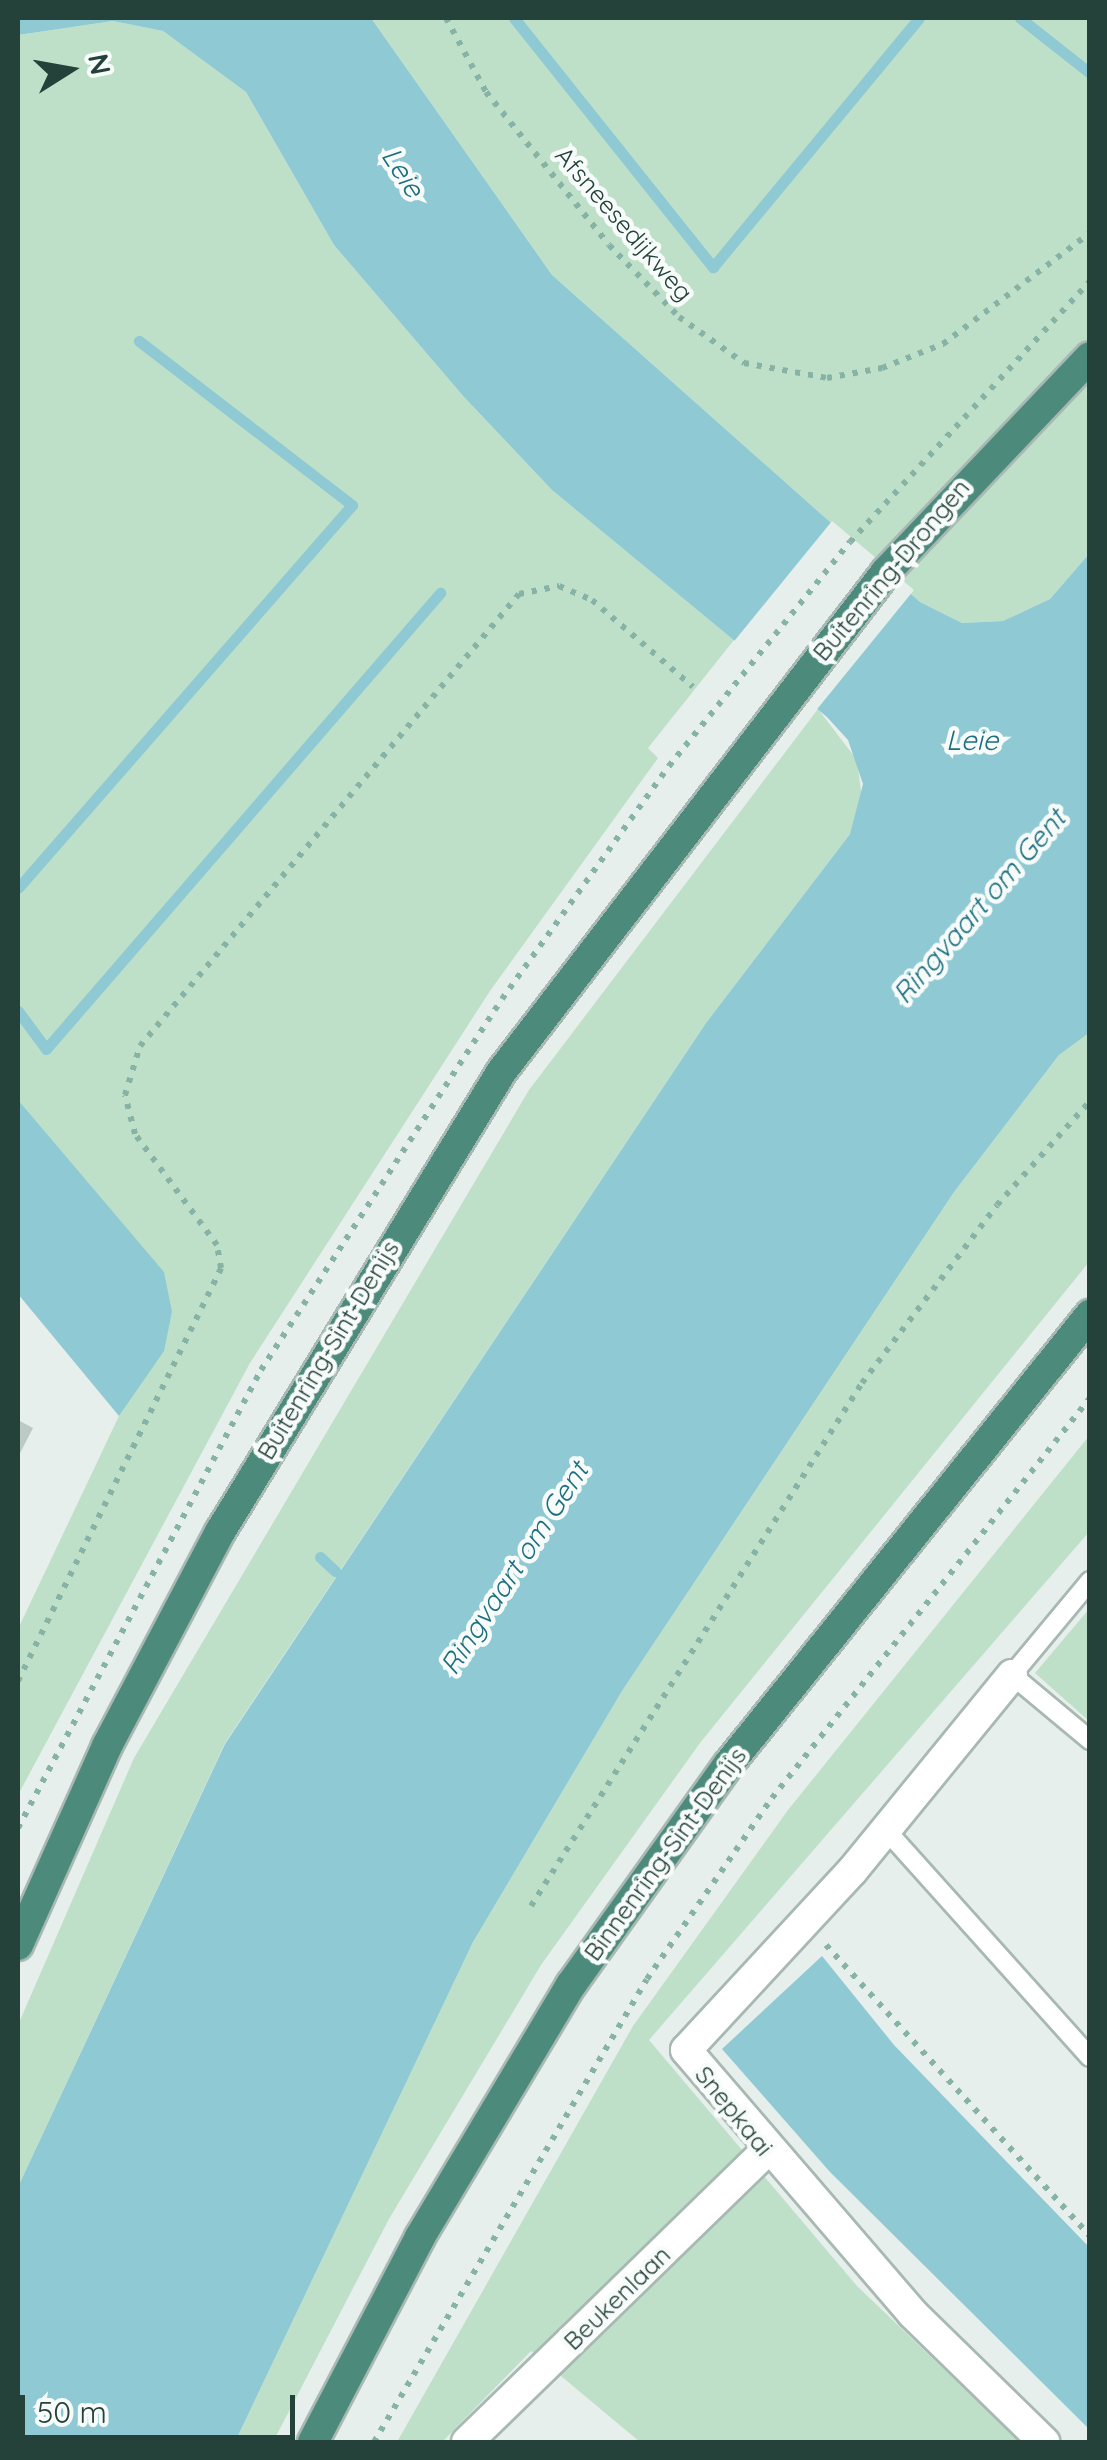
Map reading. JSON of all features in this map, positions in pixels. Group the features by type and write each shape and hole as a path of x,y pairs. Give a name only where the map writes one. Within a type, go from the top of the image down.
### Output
{"highway":[{"name":"Buitenring-Drongen","path":"706,795 969,478 1090,357"},
{"name":"Buitenring-Sint-Denijs","path":"18,1945 116,1729 330,1342 502,1070 706,795"},
{"name":"Binnenring-Sint-Denijs","path":"313,2442 420,2237 571,1985 728,1765 1090,1315"}],"street":[{"name":"Snepkaai","path":"1012,1676 886,1830 686,2050 766,2151 1044,2442"},
{"name":"Beukenlaan","path":"466,2442 766,2151"}],"lane":[{"name":"Snepkaai","path":"1012,1676 1090,1581"},
{"path":"1012,1676 1090,1740"},
{"path":"886,1830 1090,2057"}],"path":[{"name":"Afsneesedijkweg","path":"446,18 486,92 609,245 679,317 744,363 827,378 882,368 943,344 1090,233"},
{"path":"18,1828 262,1370 502,999 669,766 934,447 1090,281"},
{"path":"18,1681 221,1268 217,1246 135,1134 124,1096 140,1046 518,594 559,586 592,600 693,687"},
{"path":"531,1906 862,1383 997,1205 1090,1101"},
{"path":"374,2442 647,1978 772,1798 1090,1398"},
{"path":"807,1920 875,2008 1090,2236"}],"green space":[{"path":"371,18 1089,18 1089,554 1050,599 1003,621 962,623 920,602 552,275"},
{"path":"113,21 163,31 246,92 334,245 464,397 552,490 734,640 648,748 658,758 490,991 250,1363 18,1795 18,1629 119,1416 163,1351 172,1312 18,1100 18,35"},
{"path":"818,709 857,760 863,806 850,834 706,1023 225,1743 18,2187 18,2025 134,1758 529,1090"},
{"path":"1089,1033 1089,1262 700,1743 541,1965 389,2219 273,2442 235,2442 473,1942 622,1691 954,1192 1059,1055"},
{"path":"1089,1436 1089,1532 649,2040 857,2286 1020,2442 640,2442 531,2351 442,2442 397,2442 633,2026 788,1810"},
{"path":"1089,1609 1089,1721 1035,1673"}],"water":[{"path":"18,18 371,18 552,275 920,602 962,623 1003,621 1050,599 1089,554 1089,1033 1059,1055 954,1192 622,1691 473,1942 235,2442 18,2442 18,2187 225,1744 706,1023 850,834 863,784 848,740 827,717 552,490 464,397 334,245 246,92 163,31 113,21 18,35"},
{"path":"18,1100 164,1272 172,1312 164,1351 119,1416 18,1294"},
{"path":"822,1956 894,2045 1089,2247 1089,2429 830,2172 722,2049"}],"pier":[{"path":"832,521 914,590 814,713 731,645"}],"building":[{"path":"18,1420 33,1428 18,1457"}],"waterway":[{"path":"514,18 713,267 919,18"},
{"path":"1020,18 1090,73"},
{"path":"18,888 352,505 139,341"},
{"path":"18,1011 46,1049 440,593"},
{"path":"320,1557 335,1571"}],"water label":[{"name":"Leie","path":"403,172"},
{"name":"Leie","path":"972,740"},
{"name":"Ringvaart om Gent","path":"979,906"},
{"name":"Ringvaart om Gent","path":"514,1568"}]}
